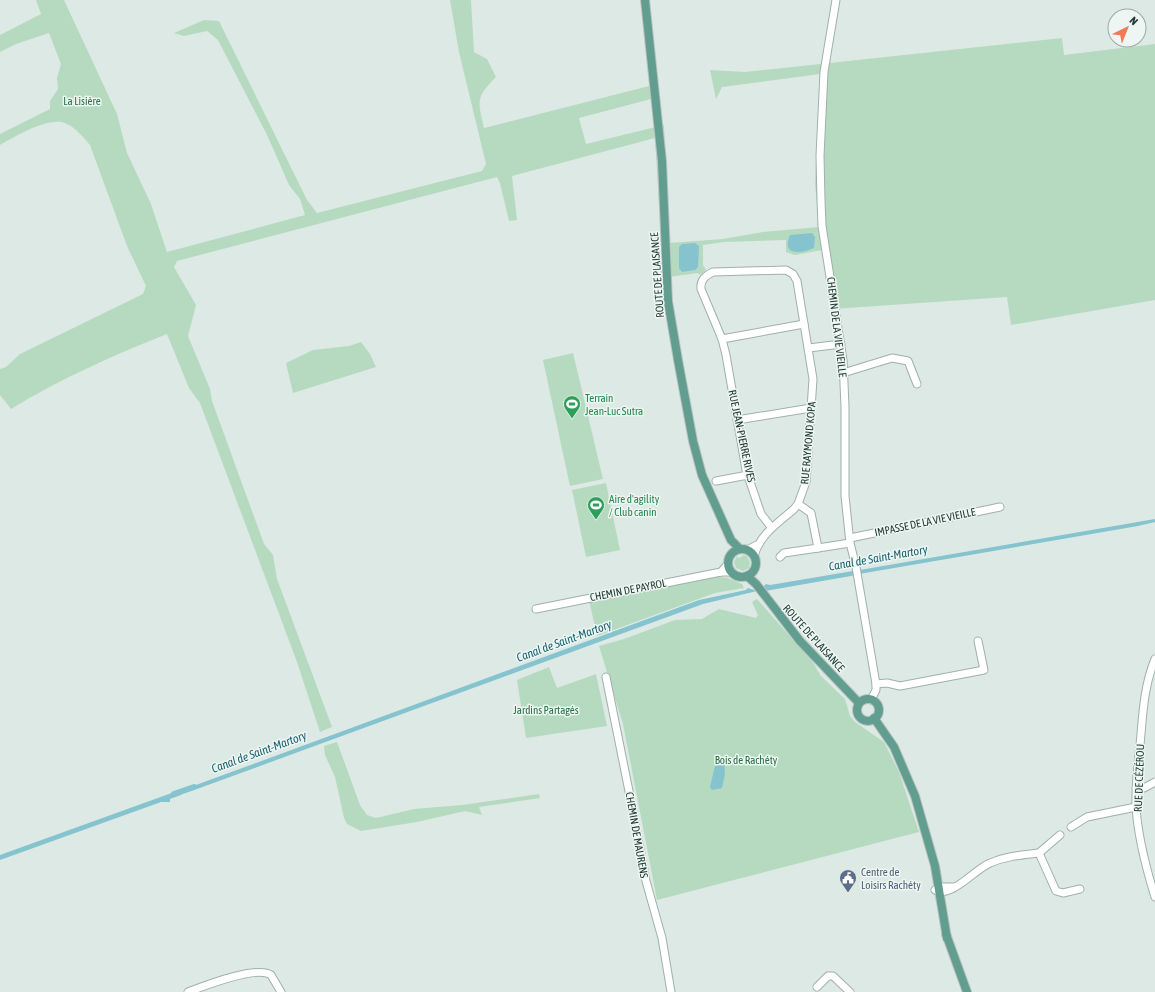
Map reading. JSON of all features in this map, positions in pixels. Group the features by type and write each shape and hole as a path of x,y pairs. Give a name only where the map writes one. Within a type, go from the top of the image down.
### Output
{"main road":[{"name":"ROUTE DE PLAISANCE","path":"645,0 660,138 667,284 671,319 698,461 707,488 731,540 732,553"},
{"name":"ROUTE DE PLAISANCE","path":"731,540 744,550"},
{"path":"744,550 754,556 756,566 750,574 738,576 730,568 732,553 744,550"},
{"name":"ROUTE DE PLAISANCE","path":"750,574 800,641 859,703"},
{"path":"865,699 871,700 876,704 878,710 874,718 868,720 861,718 857,709 859,703 865,699"},
{"path":"874,718 894,747 906,772 920,813 948,938 967,992"}],"street":[{"name":"CHEMIN DE LA VIE VIEILLE","path":"836,0 824,72 820,156 822,226 841,344 843,373 844,496 850,540 857,572 876,684 876,690 871,700"},
{"name":"RUE JEAN-PIERRE RIVES","path":"772,528 761,514 748,476 722,339 701,289 700,283 704,276 713,272 786,270 793,274 797,281 804,324"},
{"path":"722,339 804,324"},
{"name":"RUE RAYMOND KOPA","path":"754,556 757,545 772,528 798,504 806,482 813,379 804,324"},
{"path":"809,348 841,344"},
{"path":"843,373 892,358 908,361 917,384"},
{"path":"737,420 811,408"},
{"path":"716,481 748,476"},
{"path":"798,504 811,513 818,548"},
{"name":"IMPASSE DE LA VIE VIEILLE","path":"780,557 784,553 818,548 1000,507"},
{"name":"RUE RAYMOND KOPA","path":"744,550 757,545"},
{"name":"CHEMIN DE PAYROL","path":"536,609 721,572 730,568"},
{"path":"876,684 887,683 900,686 984,670 978,641"},
{"name":"RUE DE CÉZÉROU","path":"1155,659 1148,682 1144,703 1136,788 1136,807 1142,849 1155,897"},
{"name":"CHEMIN DE MAURENS","path":"606,677 646,881 662,938 671,992"},
{"path":"1136,788 1144,788 1155,782"},
{"path":"1071,827 1087,817 1136,807"},
{"path":"938,890 961,884 989,863 1011,856 1039,853 1060,835"},
{"path":"1039,853 1056,890 1063,893 1080,888"},
{"path":"188,992 221,980 267,972 272,975 281,992"},
{"path":"817,987 828,976 833,976 850,992"}],"green space":[{"name":"La Lisière","path":"36,0 64,0 117,114 127,153 151,204 167,252 305,215 300,199 289,185 268,137 218,40 207,31 184,36 174,33 204,20 219,21 307,200 317,213 482,171 486,164 459,52 450,0 471,0 474,52 487,59 496,77 481,95 480,112 484,128 649,86 651,99 579,118 586,144 664,125 668,245 669,243 723,239 763,232 819,227 815,183 820,74 722,87 716,99 710,70 745,72 1062,38 1064,55 1122,48 1147,48 1147,45 1155,44 1155,300 1011,325 1007,297 833,309 822,250 795,255 786,252 786,240 724,242 703,245 703,265 706,270 700,275 698,273 661,278 662,253 655,138 512,176 517,220 509,221 500,183 497,177 177,261 174,267 196,305 188,336 210,389 212,401 264,544 273,555 277,579 332,727 320,732 297,662 200,403 189,388 167,334 88,368 11,409 0,395 0,369 6,367 20,354 143,294 146,286 127,246 90,145 80,133 67,124 51,122 23,132 0,145 0,134 50,109 50,101 58,89 57,78 61,64 49,33 16,44 0,52 0,35 41,14"},
{"path":"361,342 370,354 376,367 293,393 286,363 313,350 349,346"},
{"name":"Terrain Jean-Luc Sutra","path":"573,353 603,479 570,486 543,360"},
{"name":"Aire d'agility / Club canin","path":"606,483 620,550 586,557 572,490"},
{"path":"742,555 747,556 750,562 749,568 743,571 736,568 734,562 737,556 738,558 742,557"},
{"path":"714,576 728,578 742,584 744,588 715,593 597,636 589,600"},
{"name":"Bois de Rachéty","path":"757,599 812,661 821,676 845,699 850,716 855,722 884,742 899,772 919,832 657,900 623,724 599,646 624,639 675,620 702,619 719,609 756,618 758,615 752,602"},
{"name":"Jardins Partagés","path":"549,667 557,688 596,674 607,726 526,738 517,680"},
{"path":"337,742 360,805 367,815 376,818 414,809 462,805 539,794 540,798 479,807 482,815 465,811 417,822 361,831 347,824 344,818 335,777 325,755 324,746"}],"water":[{"path":"812,233 815,237 814,248 798,252 790,250 788,247 788,242 790,235"},
{"path":"695,243 699,246 698,267 695,270 682,272 679,268 679,247 682,244"},
{"path":"1155,519 1155,522 1138,526 859,574 860,570"},
{"path":"853,571 854,575 851,576 765,591 763,587 766,584 770,585"},
{"path":"748,588 757,591 703,604 197,789 186,791 185,789 699,600 746,590"},
{"path":"717,757 724,759 725,774 722,788 712,790 710,787"},
{"path":"180,790 181,795 170,799 170,802 161,802 0,860 0,855"}],"waterway":[{"name":"Canal de Saint-Martory","path":"174,794 194,787"}],"place":[{"name":"Terrain Jean-Luc Sutra","path":"572,419"},
{"name":"Aire d'agility / Club canin","path":"596,520"},
{"name":"Centre de Loisirs Rachéty","path":"848,893"}]}
